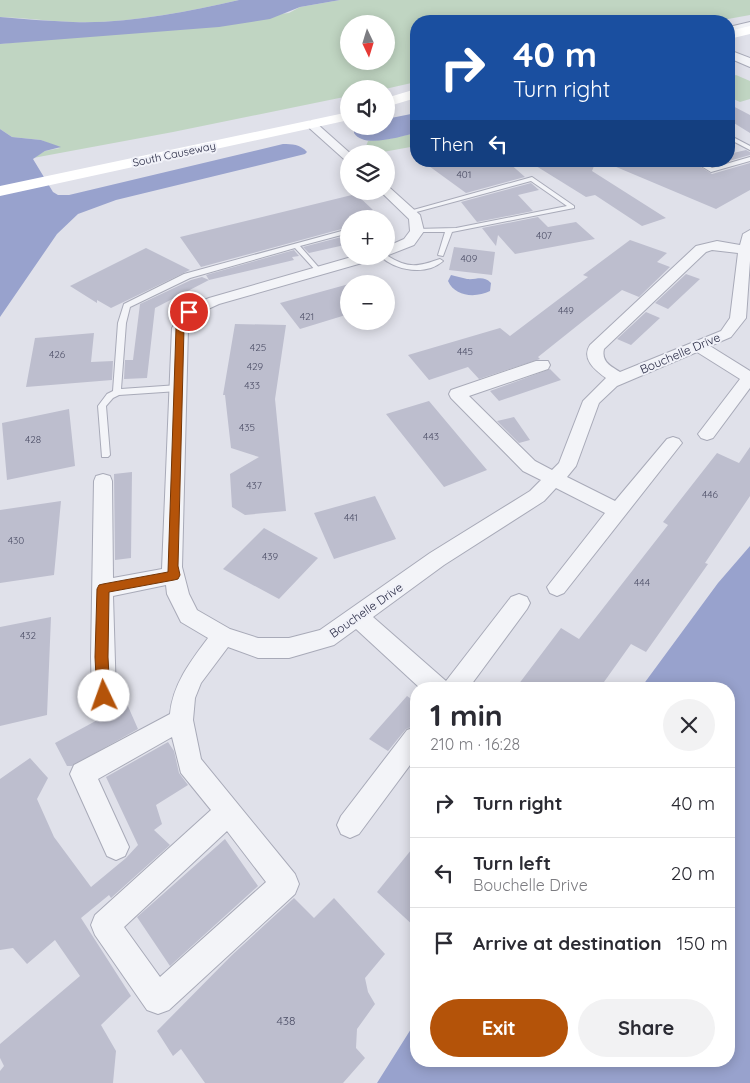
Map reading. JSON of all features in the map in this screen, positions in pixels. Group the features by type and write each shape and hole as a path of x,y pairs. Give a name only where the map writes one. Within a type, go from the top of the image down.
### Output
{"main road":[{"path":"735,27 750,24"},
{"path":"735,34 750,30"},
{"path":"395,96 410,94"},
{"path":"395,99 410,95"},
{"path":"395,106 410,103"},
{"name":"South Causeway","path":"0,191 49,175 221,133 340,108"},
{"path":"221,133 283,124 311,124 325,115 340,112"},
{"name":"South Causeway","path":"0,179 49,175 340,118"}],"street":[{"path":"735,55 750,61"},
{"path":"311,124 340,150"},
{"path":"395,199 415,218 417,230 409,242 395,248"},
{"path":"618,379 599,366 595,360 594,353 596,348 701,249 712,245 748,245"},
{"name":"Bouchelle Drive","path":"340,265 214,301 189,312 180,328 172,566 178,594 189,616 223,636 258,648 290,648 326,638 437,559 537,496 567,466 591,401 611,382 726,334 738,318 743,261 748,245"},
{"path":"698,346 750,378 707,434"},
{"path":"542,365 457,394 529,466 553,480 618,511"},
{"path":"557,587 673,443"},
{"path":"102,481 102,657 104,696"},
{"path":"103,589 174,575"},
{"path":"459,682 519,603"},
{"path":"357,616 430,682"},
{"path":"223,636 193,676 183,698 181,720 190,764 228,812 285,884 158,999 105,925 228,812"},
{"path":"116,847 83,774 181,720"},
{"path":"350,825 410,746"}],"lane":[{"path":"735,140 750,148"},
{"path":"735,163 750,159"},
{"path":"706,167 711,170 722,167"},
{"path":"409,212 532,179 572,207 449,230 417,230"},
{"path":"395,264 411,268 433,266 441,258 449,230"},
{"path":"117,392 122,323 127,306 188,276 340,233"},
{"path":"296,245 319,271"},
{"path":"105,455 102,406 110,396 117,392 178,388"}],"green space":[{"path":"0,0 239,0 135,19 64,22 0,17"},
{"path":"340,0 750,0 750,15 735,18 735,15 410,15 410,83 395,87 395,80 340,80 340,98 33,158 45,151 60,148 41,140 12,137 0,129 0,44 289,13 300,7"},
{"path":"735,75 750,81 750,99 740,102 735,100"},
{"path":"410,134 410,147 395,150 395,145 366,145 368,141"}],"water":[{"path":"239,0 340,0 300,7 270,19 219,27 0,44 0,17 73,22 115,21 177,13"},
{"path":"410,114 410,134 374,141 359,138 356,135 395,135 395,117"},
{"path":"0,129 12,137 41,140 61,147 45,151 33,159 53,192 58,195 69,195 283,144 299,146 307,152 116,200 78,214 57,234 0,317"},
{"path":"451,275 467,279 485,279 491,283 490,291 479,295 461,293 451,286 448,281"},
{"path":"750,546 750,1083 377,1083 410,1031 410,1067 735,1067 735,682 645,682 718,583"}],"building":[{"path":"735,107 750,115 750,133 735,124"},
{"path":"746,150 750,152 750,155 735,159 735,153"},
{"path":"750,163 750,190 716,209 616,167 701,167 712,174"},
{"path":"430,167 514,167 525,177 466,193"},
{"path":"538,167 594,167 592,171 666,218 642,226 595,195 586,197"},
{"path":"531,183 539,190 518,195 533,211 477,222 461,202"},
{"path":"340,198 340,200 362,200 373,210 340,210 340,229 201,267 180,237"},
{"path":"538,217 548,227 576,222 595,239 515,254 498,235 496,246 482,228"},
{"path":"340,237 340,246 309,253 303,247"},
{"path":"630,240 667,253 657,262 670,267 639,297 622,290 538,357 540,359 479,379 468,367 429,380 408,355 500,328 510,336 588,277 583,275"},
{"path":"454,247 495,252 492,275 449,270"},
{"path":"146,248 190,270 111,308 97,300 97,303 70,286"},
{"path":"294,250 299,256 292,257 294,260 209,280 206,275"},
{"path":"686,274 700,279 668,309 655,303"},
{"path":"202,277 209,280 155,308 147,378 124,379 125,360 133,360 140,304 191,280"},
{"path":"340,286 340,317 300,329 280,303"},
{"path":"646,312 660,318 631,345 617,339"},
{"path":"235,324 286,325 275,399 286,511 245,515 232,507 230,474 259,457 231,448 225,395 223,395"},
{"path":"94,333 91,362 113,361 112,380 26,387 35,338"},
{"path":"550,369 561,380 499,401 490,391"},
{"path":"429,401 487,470 444,487 386,414"},
{"path":"69,409 75,466 7,480 2,423"},
{"path":"514,417 530,440 519,443 497,421"},
{"path":"750,447 750,496 705,563 708,564 646,652 631,644 604,682 520,682 561,628 579,639 668,525 663,522 717,453 739,463"},
{"path":"132,472 131,558 115,560 114,474"},
{"path":"375,496 396,539 334,559 314,513"},
{"path":"61,501 54,575 0,583 0,510"},
{"path":"264,528 318,558 279,599 223,569"},
{"path":"51,617 47,715 0,726 0,627"},
{"path":"407,696 410,698 410,727 406,729 388,751 369,739"},
{"path":"127,704 138,729 72,766 67,766 55,743"},
{"path":"168,742 174,751 179,773 188,785 156,805 162,824 154,830 170,845 111,898 109,895 81,918 131,996 101,1025 116,1051 113,1083 0,1083 0,1071 4,1066 0,1058 0,1044 80,976 55,940 27,964 13,948 0,950 0,779 30,758 48,778 37,799 54,837 91,887 126,858 138,845 106,777"},
{"path":"225,839 258,886 170,966 137,917"},
{"path":"410,851 410,922 377,892"},
{"path":"294,898 314,918 334,898 385,954 365,978 368,992 375,1004 357,1029 356,1048 365,1058 343,1083 205,1083 181,1049 173,1056 157,1031 232,955"}],"route":[{"path":"104,696 102,657 103,589 174,575 172,566 180,328 189,312"}]}
